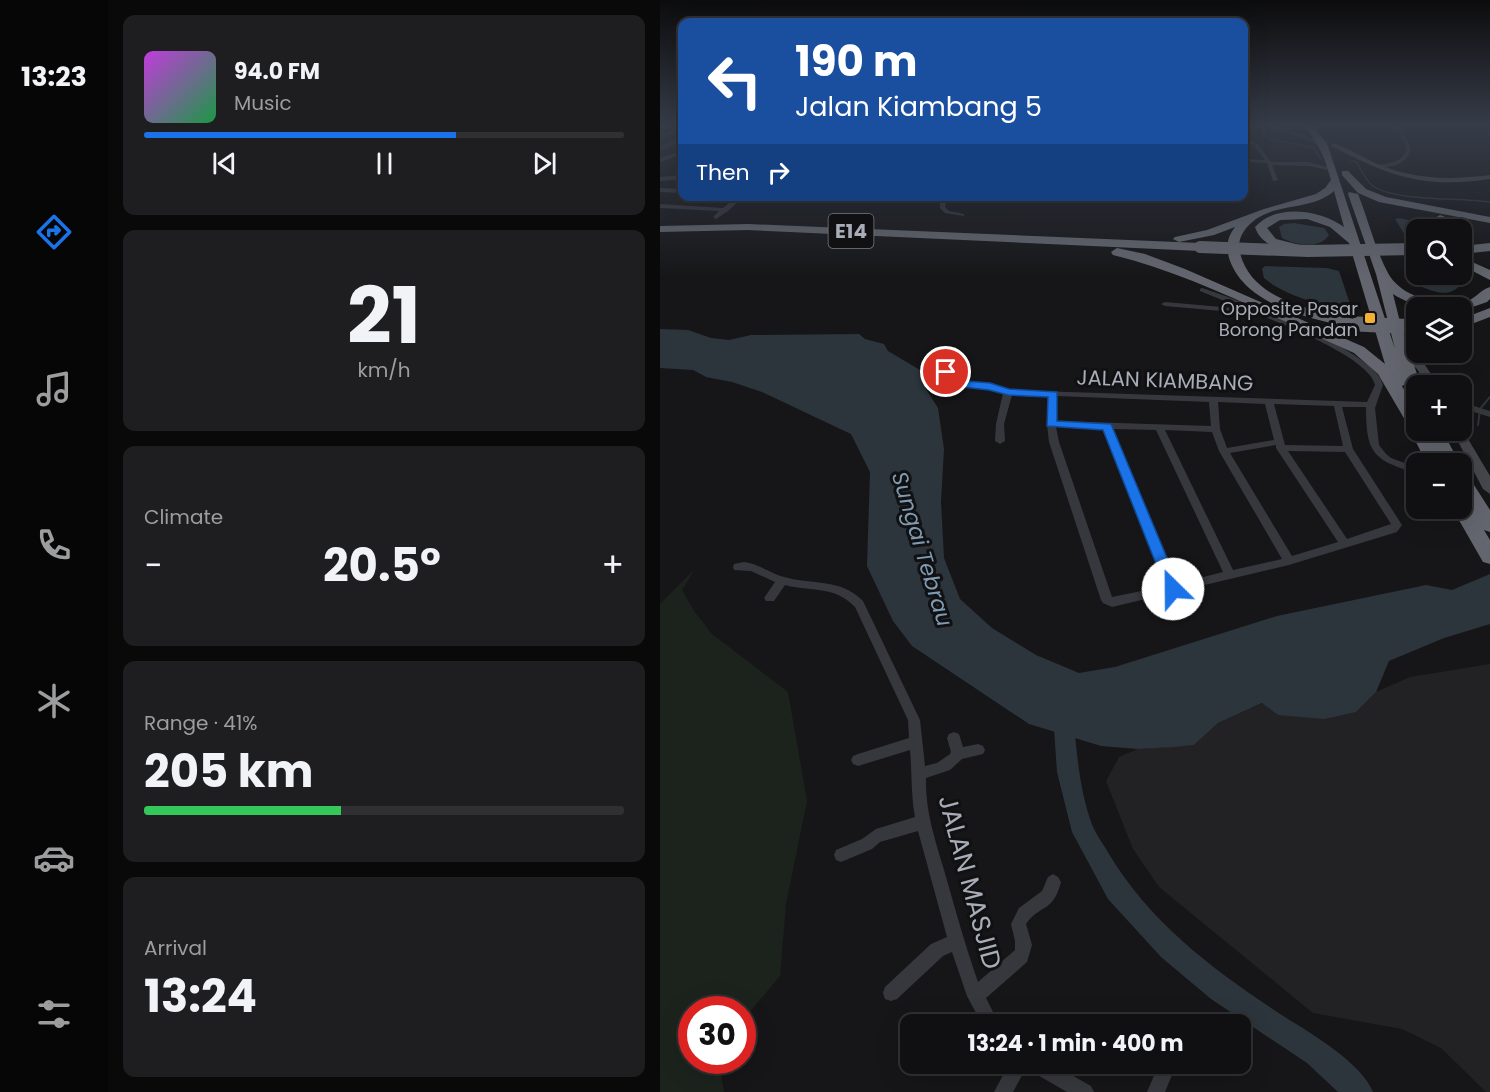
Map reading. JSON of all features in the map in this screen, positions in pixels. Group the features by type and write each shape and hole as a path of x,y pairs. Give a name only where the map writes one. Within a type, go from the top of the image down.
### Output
{"highway":[{"path":"1126,243 1198,236 1324,194 1327,177"},
{"path":"1332,177 1340,191 1377,320 1406,392"},
{"path":"1347,177 1368,221 1389,310 1410,375"},
{"path":"1349,177 1362,191 1383,200 1490,220"},
{"path":"1268,211 1247,222 1232,241 1234,260 1246,279 1280,301 1331,320 1406,326"},
{"path":"1384,212 1408,212 1440,219"},
{"path":"1356,244 1329,223 1304,217 1287,216 1273,219 1264,224 1261,231 1265,237 1288,247 1330,251 1406,252"},
{"name":"E14","path":"660,229 747,227 1126,243 1296,256 1406,252"},
{"name":"E14","path":"660,234 770,232 1086,247 1330,251"},
{"path":"842,241 920,240"},
{"path":"1472,244 1490,245"},
{"path":"1472,248 1490,245"},
{"path":"1086,247 1158,263 1354,347 1372,357 1385,372 1406,406"},
{"path":"1472,265 1482,269 1490,276"},
{"path":"1382,274 1398,291 1429,303 1450,306 1469,305 1481,301 1490,291"},
{"path":"1472,319 1490,312"},
{"path":"1431,441 1442,453"},
{"path":"1472,495 1489,521"},
{"path":"1468,519 1487,552"}],"street":[{"path":"660,179 678,177"},
{"path":"1404,177 1433,182 1460,182 1490,177"},
{"path":"660,190 678,191"},
{"path":"716,217 736,201"},
{"path":"944,201 942,207 947,212 962,215"},
{"path":"660,206 726,210"},
{"path":"1202,290 1317,338 1370,371 1379,382 1380,387 1370,405 1373,445 1383,458 1406,466"},
{"path":"1164,304 1257,312"},
{"path":"1401,348 1426,375"},
{"name":"JALAN KIAMBANG","path":"946,372 958,383 990,386 1008,392 1370,405"},
{"path":"1000,441 1000,423 1008,392"},
{"path":"1053,394 1054,442 1107,600 1112,603 1289,561 1345,545 1393,529 1398,525 1347,449 1337,403"},
{"path":"1213,399 1216,429 1224,451 1289,561"},
{"path":"1269,401 1280,445 1345,545"},
{"path":"1472,409 1489,414"},
{"path":"1052,424 1216,429"},
{"path":"1107,426 1173,589"},
{"path":"1159,427 1230,575"},
{"path":"1464,441 1490,489"},
{"path":"1224,451 1280,445 1347,449"},
{"name":"JALAN MASJID","path":"738,567 746,565 782,581 844,591 852,595 859,604 914,720 919,773 918,797 922,822 956,941 975,996 985,1014"},
{"path":"770,598 782,581"},
{"path":"954,738 958,754"},
{"path":"858,759 916,742"},
{"path":"919,773 933,771 953,761 958,754 978,750"},
{"path":"841,855 867,844 876,836 922,822"},
{"path":"975,996 1021,956 1025,950 1025,944 1018,926 1019,921 1023,915 1046,901 1052,893 1053,882"},
{"path":"891,993 937,950 956,941"},
{"path":"1004,1092 1014,1074"},
{"path":"1052,1074 1084,1092"},
{"path":"1156,1092 1163,1074"}],"shaded area":[{"path":"695,569 682,590 694,611 712,634 788,692 807,801 786,904 780,976 756,1005 756,996 678,996 678,1074 721,1074 724,1092 660,1092 660,604"},
{"path":"1490,664 1490,1092 1486,1092 1441,1048 1402,1029 1313,1013 1159,887 1133,849 1106,781 1119,757 1138,749 1194,745 1218,723 1263,703 1278,715 1356,712 1376,692 1410,677"}],"water":[{"path":"1395,219 1406,220 1406,235 1405,235"},
{"path":"1294,223 1324,228 1329,235 1320,243 1307,245 1282,238 1279,227"},
{"path":"1265,266 1327,268 1339,271 1352,310 1330,307 1282,290 1264,278 1262,269"},
{"path":"1418,285 1459,286 1443,293"},
{"name":"Sungai Tebrau","path":"660,329 688,330 711,338 729,340 751,335 859,334 865,339 884,344 888,351 920,370 926,389 938,408 944,449 941,502 944,558 960,599 992,628 1036,655 1079,673 1115,667 1277,616 1426,585 1452,590 1490,574 1490,624 1444,638 1389,661 1376,692 1356,712 1324,719 1278,715 1262,703 1218,723 1194,745 1138,749 1101,746 1029,724 912,646 893,621 867,566 870,472 851,434 762,392 732,382 706,377 693,370 660,368"}],"waterway":[{"path":"1365,177 1373,186 1397,195 1490,202"},
{"path":"1478,425 1480,409 1490,397"},
{"path":"1063,715 1068,772 1083,832 1117,890 1170,948 1220,990 1317,1053 1359,1092"}],"place":[{"name":"Opposite Pasar Borong Pandan","path":"1370,318"}],"route":[{"path":"946,372 958,383 990,386 1008,392 1053,394 1052,424 1107,426 1173,589"}]}
